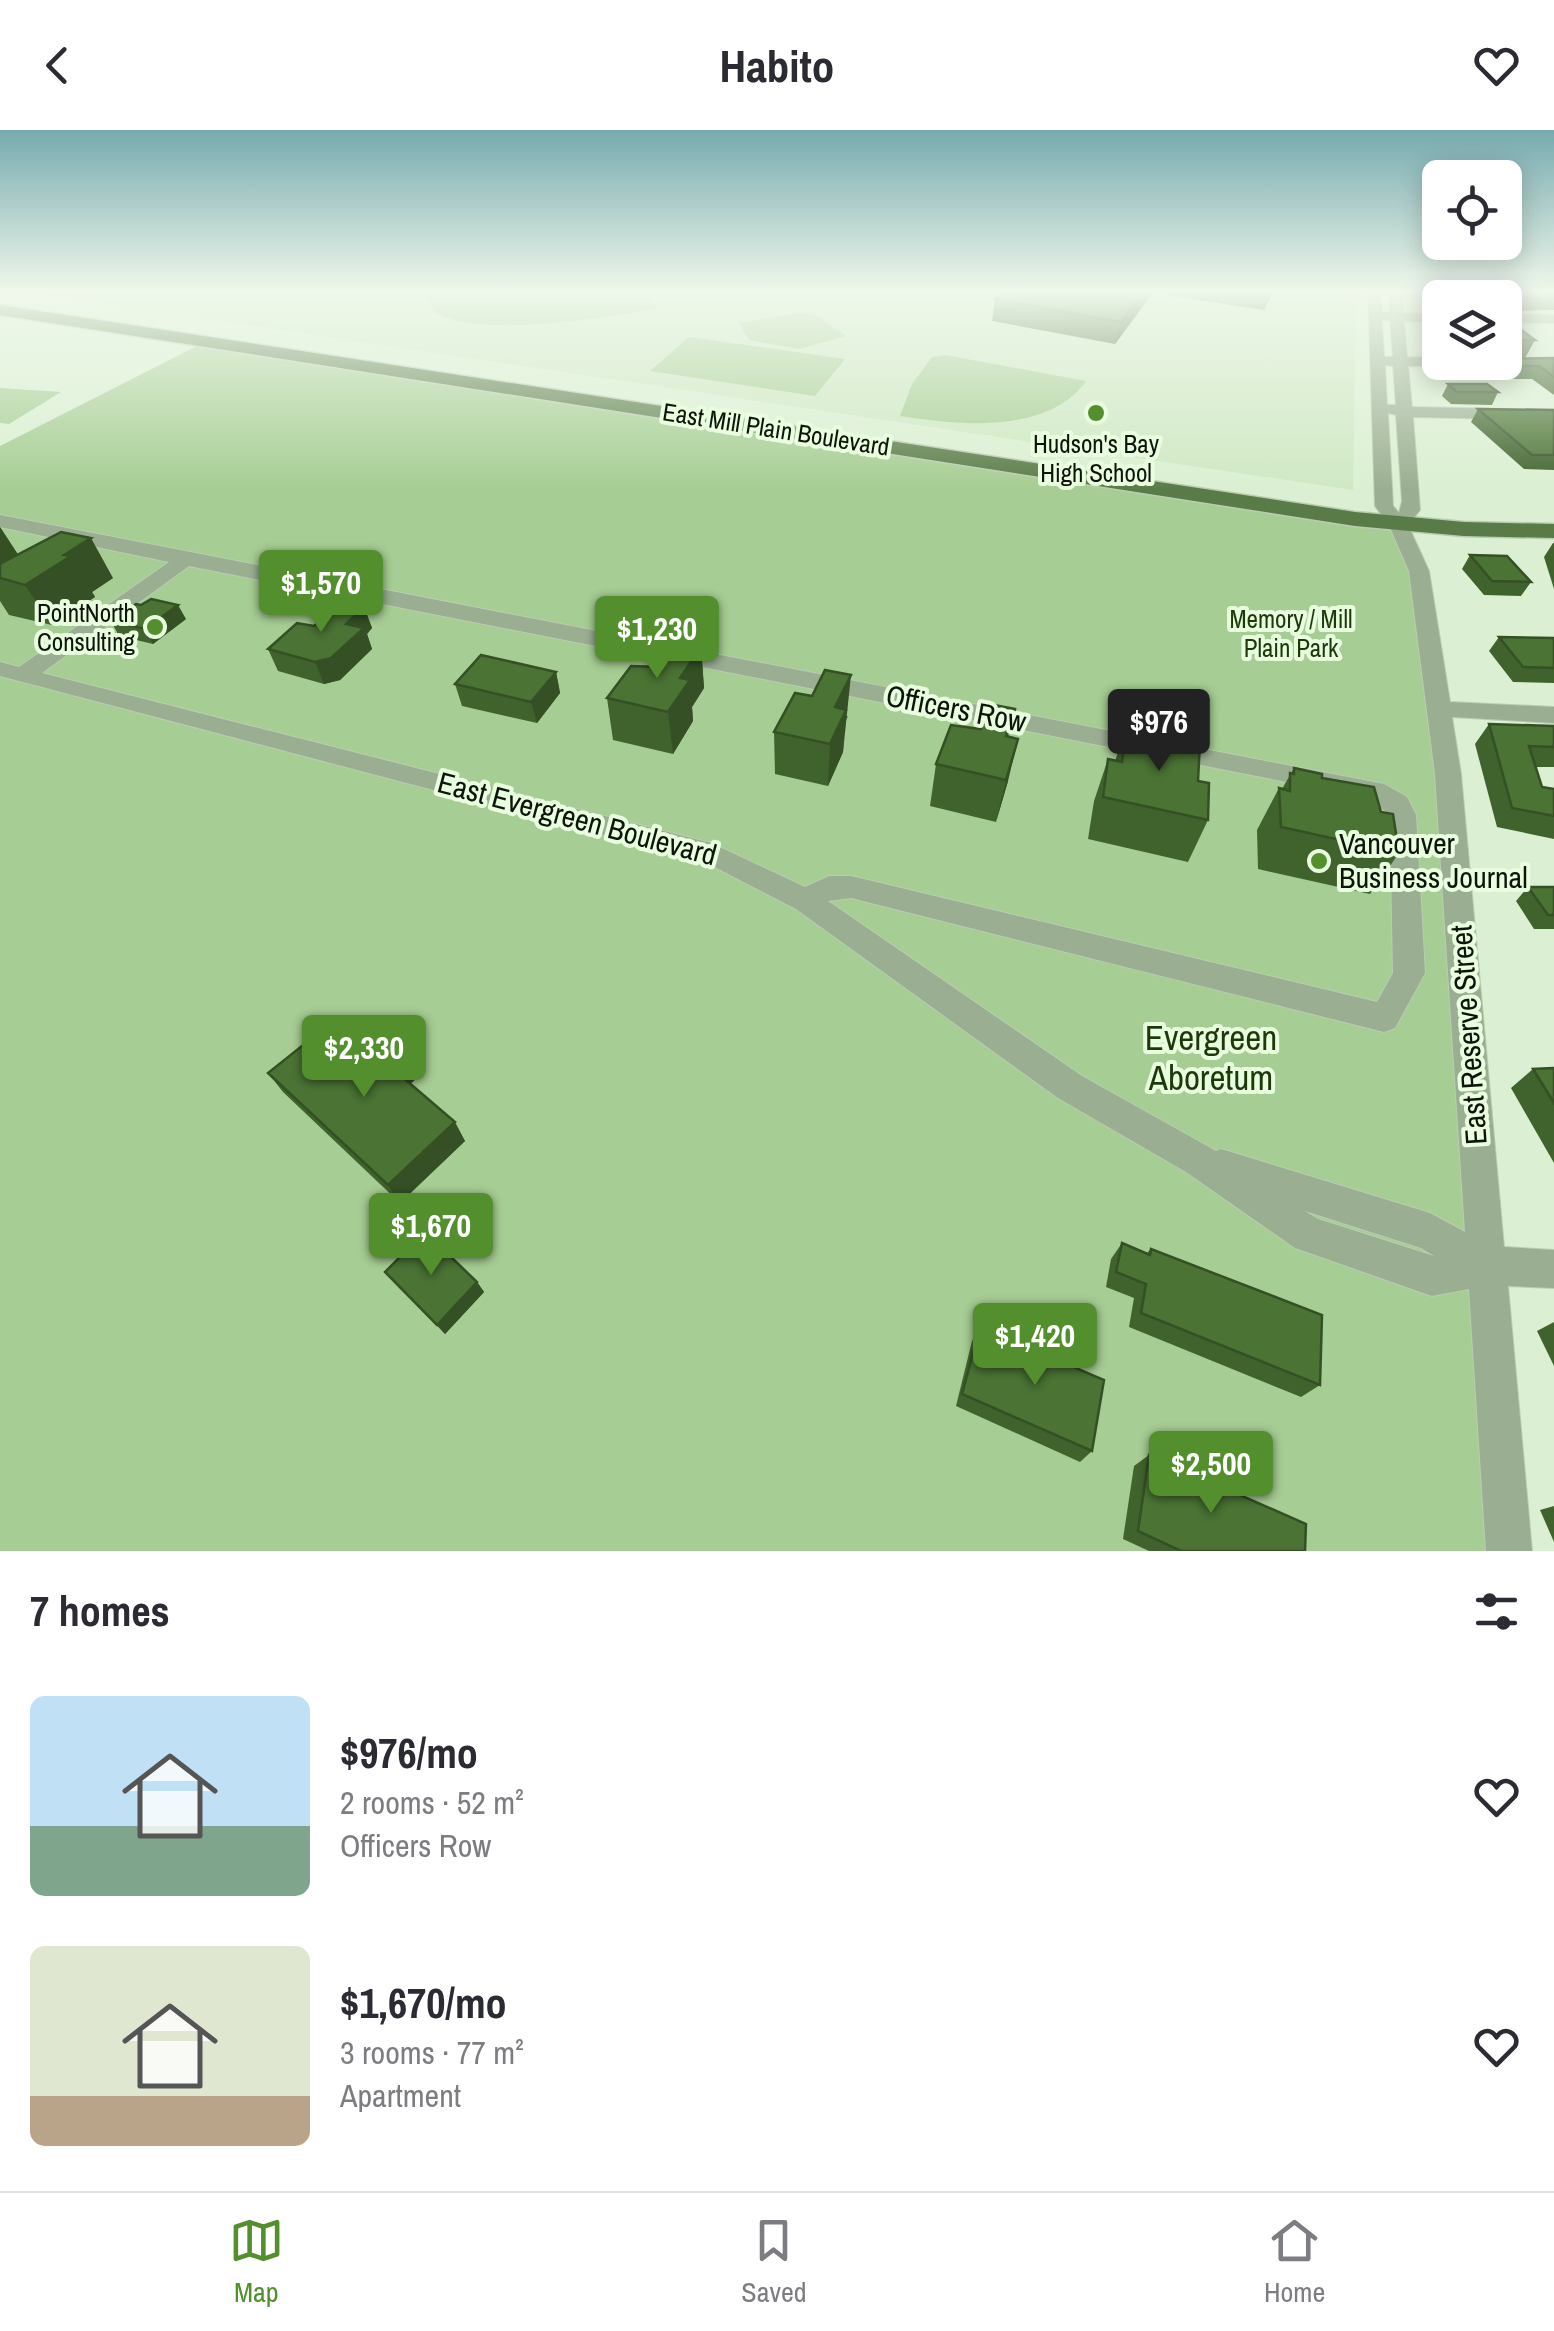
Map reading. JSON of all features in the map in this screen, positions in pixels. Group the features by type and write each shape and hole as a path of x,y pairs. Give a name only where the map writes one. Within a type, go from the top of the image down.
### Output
{"main road":[{"name":"East Mill Plain Boulevard","path":"324,357 1398,514 1554,531"},
{"name":"East Mill Plain Boulevard","path":"384,357 1398,514 1554,519"}],"street":[{"name":"East Reserve Street","path":"1398,514 1404,411 1402,357"},
{"name":"East Reserve Street","path":"1377,360 1379,407 1398,514 1419,571 1439,709 1462,936 1509,1551"},
{"path":"1377,360 1402,364 1554,365"},
{"path":"1379,407 1554,414"},
{"name":"Officers Row","path":"0,521 1375,790 1398,804 1403,815 1410,964 1405,987 1384,1018 851,887 829,887 806,902"},
{"path":"12,672 185,560"},
{"name":"East Evergreen Boulevard","path":"12,672 711,852 806,902 1070,1087 1199,1160 1308,1235 1432,1276 1485,1266 1554,1269"},
{"path":"1439,709 1554,715"}],"shaded area":[{"path":"464,357 1355,357 1353,490"}],"green space":[{"path":"175,357 310,357 1383,527 1406,540 1419,571 1509,1551 0,1551 0,446"},
{"path":"666,357 845,359 815,396 650,371"},
{"path":"932,357 958,357 1086,381 1049,411 1000,422 974,423 900,416 912,384"},
{"path":"0,388 61,392 9,424 0,423"}],"building":[{"path":"1554,358 1554,377 1539,366 1522,366 1522,359"},
{"path":"1448,384 1487,384 1498,392 1457,392"},
{"path":"1478,409 1554,410 1554,455 1532,455"},
{"path":"61,532 91,538 64,555 71,556 25,585 0,578 0,564"},
{"path":"1470,555 1507,556 1531,582 1492,581"},
{"path":"151,599 178,605 145,629 111,621 136,604"},
{"path":"340,602 364,607 346,624 364,628 331,658 315,662 268,649 297,623 314,626"},
{"path":"1499,637 1554,638 1554,668 1523,667"},
{"path":"678,642 701,647 680,678 690,680 668,712 607,698 631,666 661,667"},
{"path":"481,655 556,672 531,702 455,684"},
{"path":"825,670 851,675 835,707 846,710 830,744 774,732 795,693 812,696"},
{"path":"989,704 1015,709 1006,736 1018,739 1006,780 936,764 951,725 981,729"},
{"path":"1489,724 1554,726 1554,747 1529,746 1542,787 1554,789 1554,816 1512,808"},
{"path":"1127,726 1200,742 1198,781 1209,783 1208,820 1103,797 1108,759 1122,762"},
{"path":"1294,768 1322,774 1322,778 1374,787 1381,812 1393,814 1399,853 1281,827 1279,788 1290,791 1290,773 1294,774"},
{"path":"1528,887 1554,887 1554,915 1548,915"},
{"path":"327,1026 356,1050 377,1032 407,1058 393,1069 455,1122 388,1185 268,1073"},
{"path":"1554,1068 1554,1103 1533,1069"},
{"path":"425,1232 477,1282 437,1325 385,1272"},
{"path":"1122,1243 1150,1255 1151,1249 1322,1315 1320,1385 1141,1313 1146,1284 1116,1272"},
{"path":"980,1327 1104,1380 1092,1451 962,1394"},
{"path":"1149,1455 1306,1524 1305,1551 1181,1551 1138,1531"}],"place":[{"name":"Hudson's Bay High School","path":"1096,413"},
{"name":"PointNorth Consulting","path":"155,627"},
{"name":"Vancouver Business Journal","path":"1319,861"}],"park label":[{"name":"Memory / Mill Plain Park","path":"1291,634"},
{"name":"Evergreen Aboretum","path":"1211,1058"}]}
